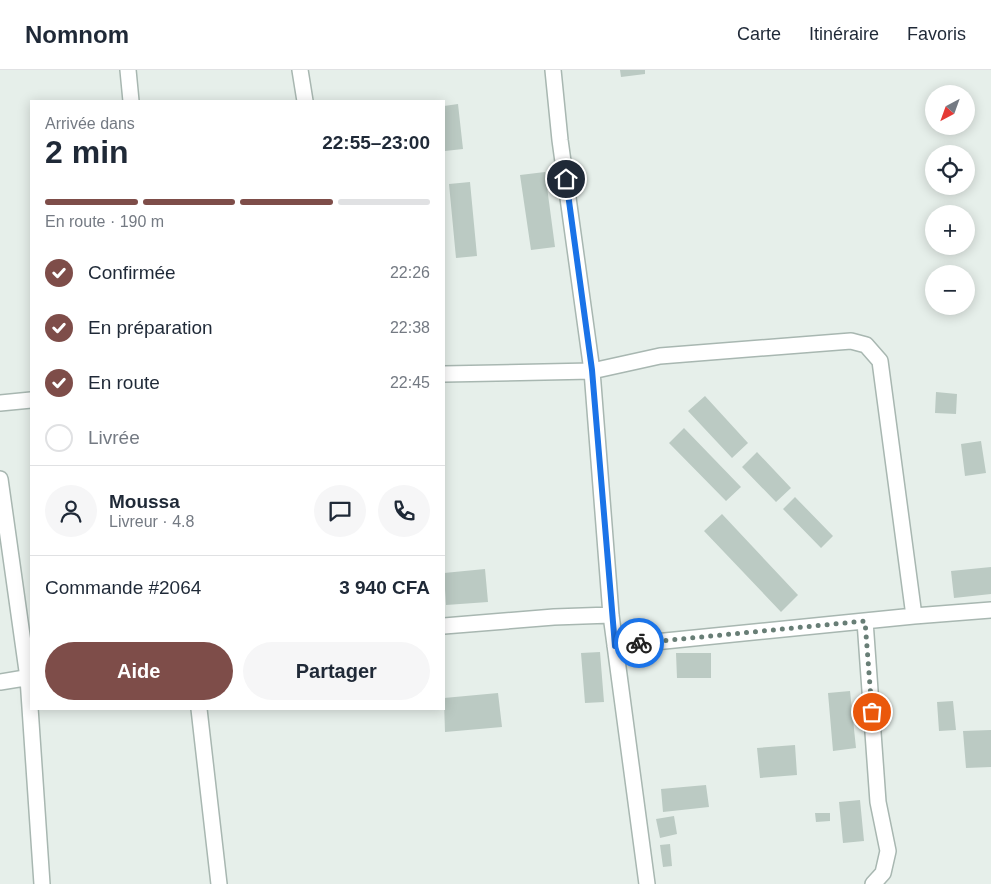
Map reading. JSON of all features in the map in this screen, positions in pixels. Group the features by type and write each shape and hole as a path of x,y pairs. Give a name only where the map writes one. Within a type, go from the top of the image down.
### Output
{"street":[{"path":"128,70 131,100"},
{"path":"300,70 305,100"},
{"path":"553,70 592,370 611,615 647,884"},
{"path":"445,374 592,370 660,356 850,341 866,345 880,361 914,616"},
{"path":"0,403 30,400"},
{"path":"0,479 30,678 0,682"},
{"path":"615,646 991,610"},
{"path":"445,626 554,617 611,615"},
{"path":"865,621 878,802 888,851 883,873 872,884"},
{"path":"32,710 42,884"},
{"path":"199,710 218,884"}],"building":[{"path":"620,70 645,70 645,74 621,77"},
{"path":"458,104 463,149 445,151 445,106"},
{"path":"545,172 555,247 531,250 520,175"},
{"path":"470,182 477,256 456,258 449,184"},
{"path":"936,392 957,394 956,414 935,413"},
{"path":"705,396 748,443 732,458 688,411"},
{"path":"684,428 741,487 726,501 669,443"},
{"path":"981,441 986,473 965,476 961,444"},
{"path":"757,452 791,488 776,502 742,467"},
{"path":"795,497 833,536 821,548 783,509"},
{"path":"722,514 798,595 781,612 704,531"},
{"path":"991,567 991,594 954,598 951,571"},
{"path":"485,569 488,602 446,605 445,573"},
{"path":"600,652 604,702 585,703 581,653"},
{"path":"676,653 711,653 711,678 677,678"},
{"path":"850,691 856,748 833,751 828,693"},
{"path":"498,693 502,727 445,732 445,698"},
{"path":"953,701 956,730 939,731 937,702"},
{"path":"991,730 991,767 966,768 963,731"},
{"path":"795,745 797,775 760,778 757,748"},
{"path":"706,785 709,807 663,812 661,789"},
{"path":"860,800 864,841 843,843 839,802"},
{"path":"815,813 830,813 830,821 816,822"},
{"path":"674,816 677,834 660,838 656,819"},
{"path":"670,844 672,866 663,867 660,845"}],"way so far":[{"path":"639,643 865,621 872,712"}],"route":[{"path":"566,179 592,370 615,646 639,643"}]}
